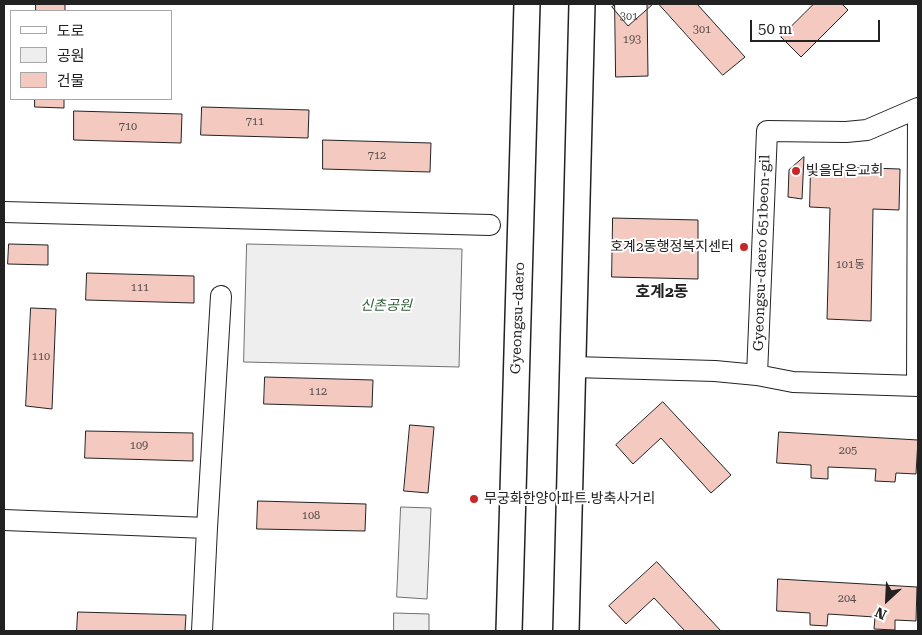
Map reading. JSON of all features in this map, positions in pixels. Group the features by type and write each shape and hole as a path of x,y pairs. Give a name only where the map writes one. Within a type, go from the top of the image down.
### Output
{"main road":[{"name":"Gyeongsu-daero","path":"510,631 527,4"},
{"path":"566,631 582,4"}],"street":[{"name":"Gyeongsu-daero 651beon-gil","path":"757,376 767,131 846,132 867,130 918,108"},
{"path":"573,366 715,371 793,382 918,386 918,114"},
{"path":"4,212 490,224"},
{"path":"202,631 221,296"},
{"path":"4,520 208,528"}],"green space":[{"name":"신촌공원","path":"247,244 462,249 459,367 244,362"},
{"path":"401,507 431,508 427,599 397,597"},
{"path":"394,613 429,614 429,631 394,631"}],"building":[{"path":"36,4 65,4 65,10 36,10"},
{"path":"615,4 647,4 648,76 616,77"},
{"path":"616,4 653,4 628,26 612,7"},
{"path":"659,4 697,4 745,57 723,75"},
{"path":"814,4 842,4 848,10 801,57 781,37"},
{"path":"35,100 64,100 64,108 35,107"},
{"path":"202,107 309,110 308,138 201,135"},
{"path":"74,111 182,114 181,143 74,140"},
{"path":"323,140 431,143 430,172 323,169"},
{"path":"804,157 802,199 788,197 789,170"},
{"path":"811,166 900,169 899,210 873,209 871,321 827,319 830,208 810,207"},
{"path":"613,218 698,220 698,279 612,277"},
{"path":"9,244 48,245 48,265 8,264"},
{"path":"87,273 194,276 194,303 86,300"},
{"path":"31,308 56,309 52,409 26,406"},
{"path":"265,377 373,380 372,407 264,404"},
{"path":"663,402 731,475 711,493 661,438 633,464 616,445"},
{"path":"410,425 434,427 428,493 404,491"},
{"path":"86,431 193,433 193,461 85,458"},
{"path":"779,432 918,440 916,474 896,473 895,482 875,481 876,469 828,467 828,479 811,478 811,465 777,463"},
{"path":"258,501 366,504 365,531 257,529"},
{"path":"657,562 721,631 685,631 654,598 626,624 609,606"},
{"path":"778,579 917,587 916,621 895,620 895,630 874,629 875,617 828,614 827,626 810,625 810,613 777,611"},
{"path":"78,612 186,615 185,631 77,631"}],"place":[{"name":"빛을담은교회","path":"796,171"},
{"name":"호계2동행정복지센터","path":"744,247"},
{"name":"무궁화한양아파트.방축사거리","path":"474,499"}],"district":[{"name":"호계2동","path":"662,292"}]}
